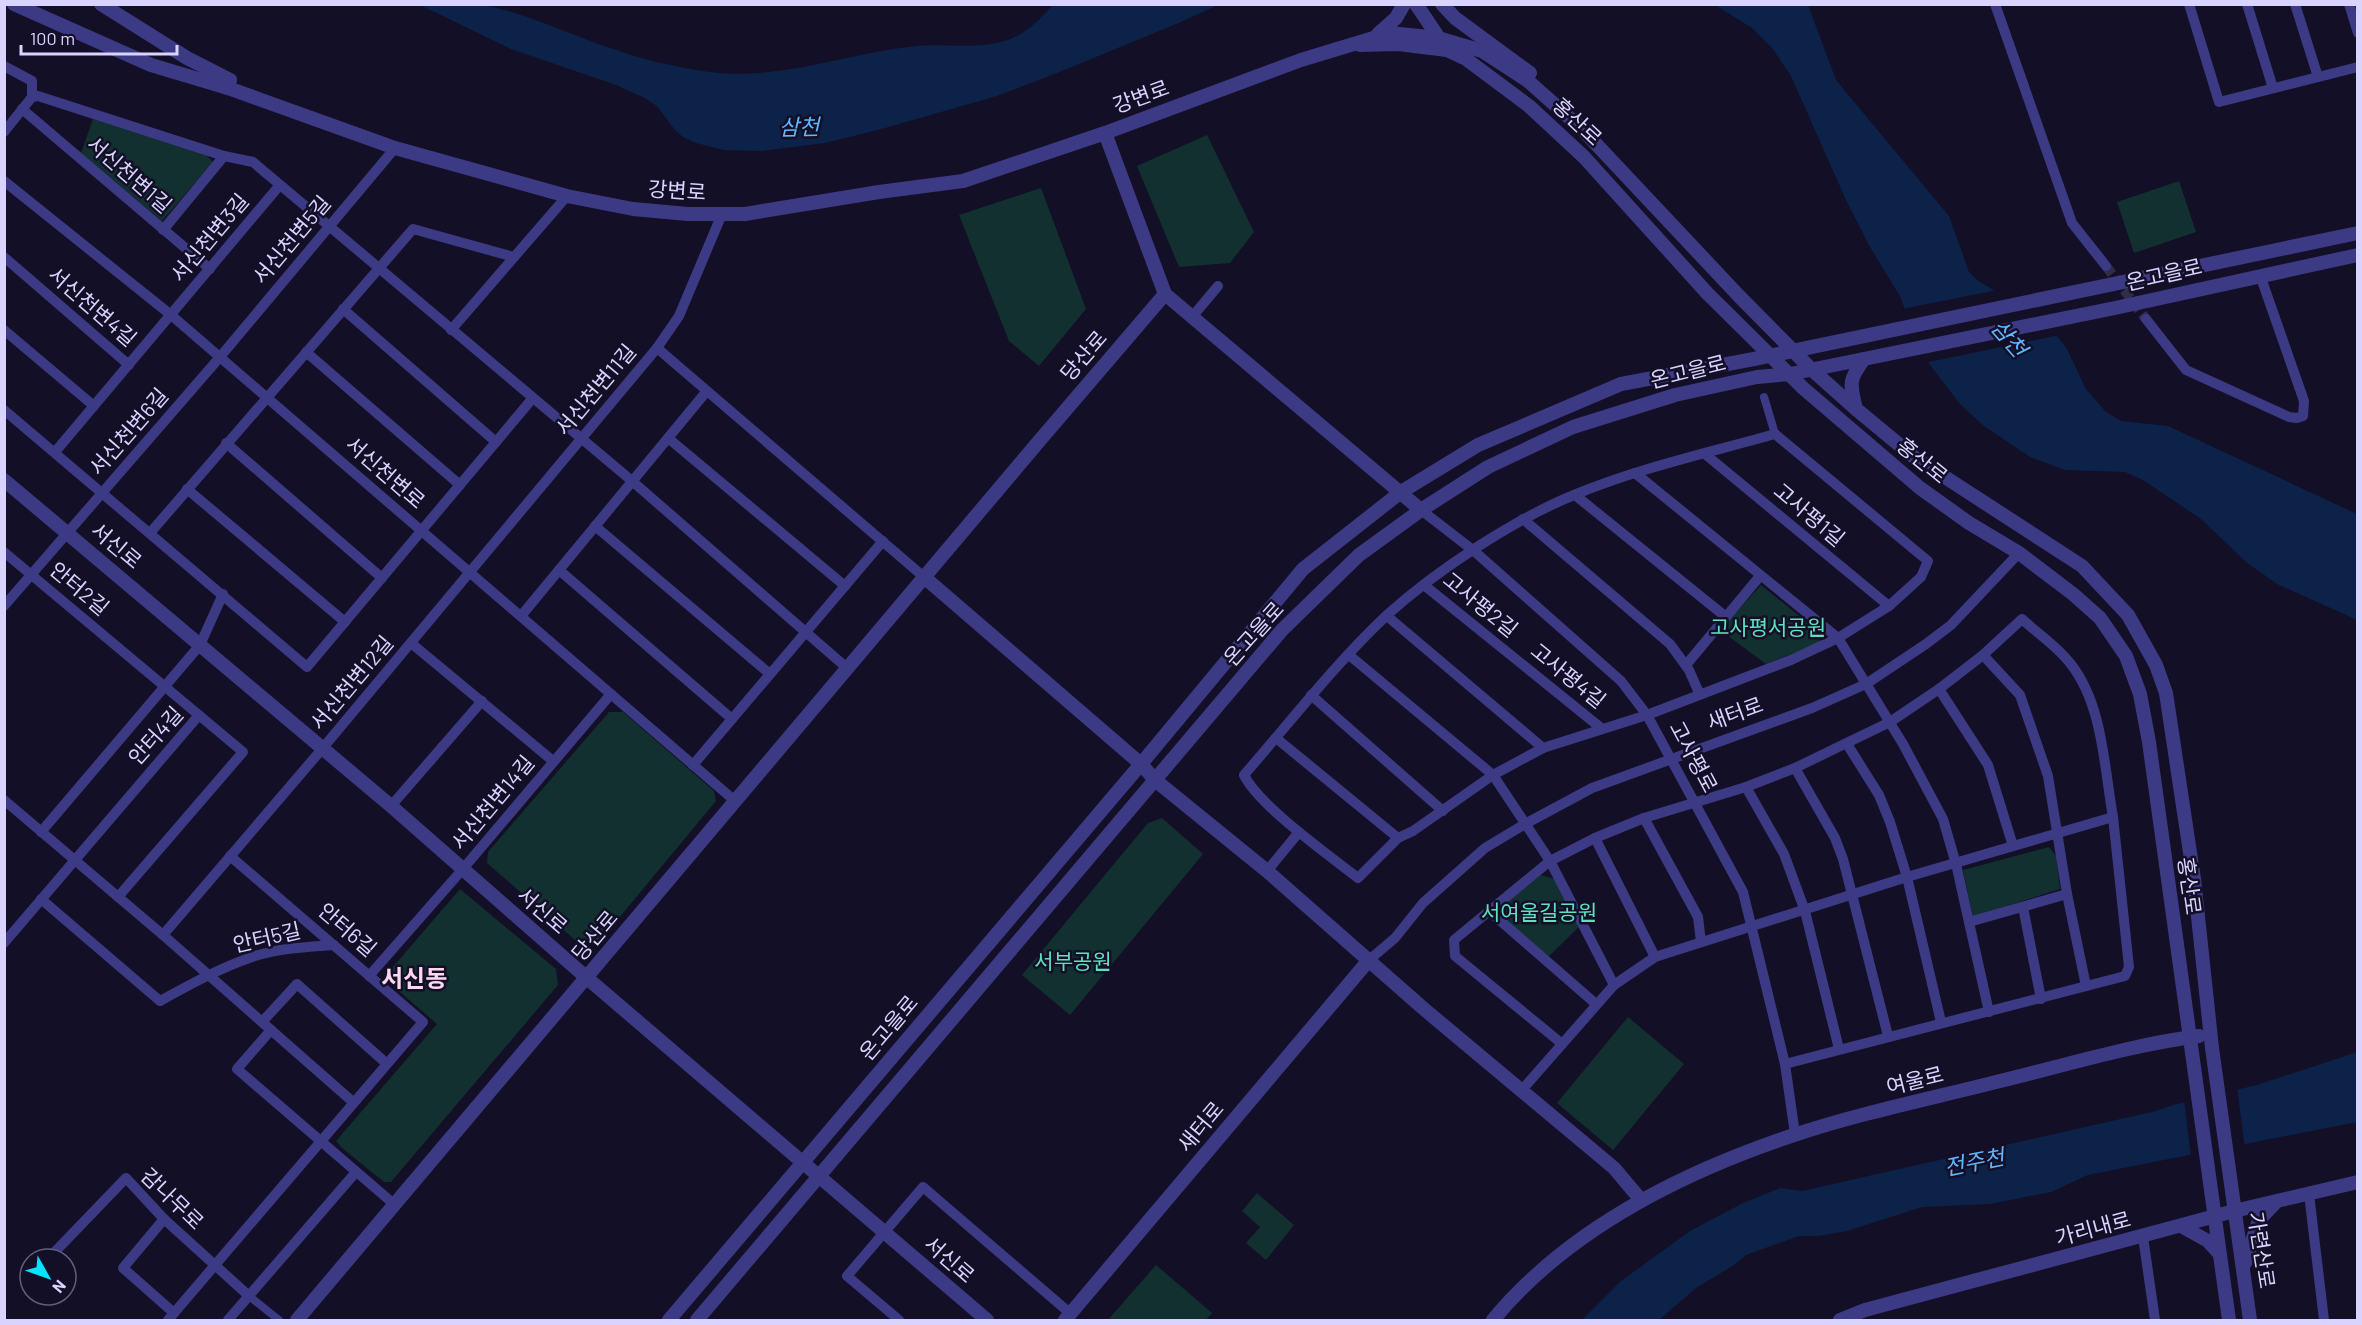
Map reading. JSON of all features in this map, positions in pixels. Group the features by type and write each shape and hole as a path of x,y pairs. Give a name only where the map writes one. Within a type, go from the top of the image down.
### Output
{"street":[{"name":"강변로","path":"14,4 151,65 228,88 395,148 567,196 633,209 722,214 776,210 879,192 963,181 1105,133 1346,45 1390,33 1438,38 1482,51 1528,81"},
{"path":"101,4 187,58 230,80 228,88"},
{"path":"1373,37 1396,18 1404,4"},
{"name":"홍산로","path":"1416,4 1447,50 1466,59 1529,106 1584,157 1707,293 1790,374 1920,488 1969,523 2019,553 2073,594 2100,618 2126,656 2140,694 2149,742 2192,1052"},
{"name":"홍산로","path":"1442,4 1455,18 1530,73 1528,81 1581,128 1811,369 1914,457 2082,566 2128,615 2150,655 2166,693 2194,879 2211,1041 2230,1187"},
{"path":"2189,4 2219,102 2358,67"},
{"path":"2247,4 2273,88"},
{"path":"2295,4 2318,77"},
{"path":"2349,4 2358,33"},
{"path":"1999,6 2072,223 2106,266"},
{"name":"강변로","path":"1346,45 1398,44 1447,50"},
{"path":"187,58 202,81"},
{"path":"4,66 32,81 32,97 4,132"},
{"name":"서신천변1길","path":"32,97 38,96 224,156 253,162 633,482 847,668"},
{"name":"서신천변1길","path":"22,110 210,269"},
{"path":"1105,133 1165,294 1401,492"},
{"name":"서신천변5길","path":"220,357 395,148"},
{"name":"서신천변1길","path":"186,202 224,156"},
{"name":"서신천변로","path":"4,181 171,315 735,801"},
{"name":"서신천변3길","path":"171,315 279,186"},
{"path":"451,330 567,196"},
{"name":"서신천변3길","path":"163,230 186,202"},
{"name":"서신천변11길","path":"470,573 657,348 679,316 722,214"},
{"path":"150,533 413,229 514,257"},
{"name":"온고을로","path":"669,1320 1141,764 1303,569 1401,492 1478,445 1621,384 2358,233"},
{"name":"온고을로","path":"697,1320 1282,630 1359,555 1488,467 1573,427 1675,395 2115,308 2358,255"},
{"name":"서신천변4길","path":"4,257 129,365"},
{"path":"2191,268 2196,289"},
{"name":"온고을로","path":"2146,319 2186,370 2289,417 2303,416 2304,401 2260,275"},
{"path":"1192,317 1218,286"},
{"name":"당산로","path":"297,1320 1165,294"},
{"path":"343,309 496,442"},
{"name":"서신천변4길","path":"55,452 171,315"},
{"path":"4,330 94,406"},
{"path":"657,348 1141,764 1155,780 1267,871 1521,1091 1614,1168 1641,1200"},
{"path":"306,352 460,485"},
{"name":"서신천변6길","path":"67,533 220,357"},
{"path":"1856,409 1851,387 1852,375 1864,359"},
{"path":"521,616 706,392"},
{"path":"1474,551 1523,519 1575,495 1635,473 1775,434 1764,397"},
{"path":"4,410 307,667 532,399"},
{"name":"고사평1길","path":"1705,454 1889,606 1921,578 1928,561 1775,434"},
{"path":"668,438 845,586"},
{"path":"226,443 382,578"},
{"path":"1635,473 1838,638 1890,722 1943,819 1956,864 1989,1012"},
{"name":"서신로","path":"4,480 391,806 587,978 987,1320"},
{"path":"187,489 345,622"},
{"name":"고사평로","path":"1401,492 1474,551 1621,681 1647,715 1743,892 1785,1064 1795,1134"},
{"path":"1575,495 1726,617"},
{"path":"1523,519 1670,645 1686,665 1700,694"},
{"path":"595,526 770,674"},
{"name":"안터2길","path":"4,606 67,533"},
{"path":"693,765 883,542"},
{"name":"고사평2길","path":"1299,832 1250,786 1244,775 1311,695 1387,616 1424,585 1474,551"},
{"name":"안터2길","path":"4,552 165,686"},
{"name":"새터로","path":"1068,1317 1369,960 1395,938 1423,903 1476,856 1525,824 1592,788 1812,708 1866,684 1951,625 2019,553"},
{"path":"559,570 732,719"},
{"name":"서신천변12길","path":"322,749 470,573"},
{"path":"1686,665 1760,576"},
{"name":"고사평2길","path":"1424,585 1511,655"},
{"path":"200,715 165,686 200,645 223,594"},
{"name":"고사평4길","path":"1299,832 1358,878 1398,838 1413,831 1494,775 1543,748 1647,715 1791,660 1838,638 1889,606"},
{"path":"1387,616 1543,748"},
{"path":"1562,1043 1455,956 1454,940 1550,861 1595,838 1644,818 1746,787 1795,768 1890,722 1939,689 1983,655 2022,619 2070,662 2086,690 2097,724 2113,817 2128,967 2125,976 1785,1064"},
{"name":"서신천변12길","path":"411,643 468,690"},
{"path":"1349,655 1494,775 1550,861 1614,985"},
{"name":"고사평4길","path":"1511,655 1601,728"},
{"path":"1983,655 2020,695 2048,776 2067,894 2086,986"},
{"name":"안터4길","path":"41,832 165,686"},
{"path":"1939,689 1988,765 2013,846"},
{"name":"서신천변14길","path":"468,690 553,761"},
{"name":"서신천변14길","path":"369,975 462,870 611,694"},
{"path":"1311,695 1443,811"},
{"path":"391,806 482,701"},
{"name":"안터4길","path":"4,943 200,715 243,752 118,897"},
{"path":"1276,738 1398,838"},
{"path":"1847,744 1879,795 1890,822 1906,877 1941,1022"},
{"path":"163,935 322,749"},
{"path":"1795,768 1835,838 1843,859 1888,1036"},
{"path":"1746,787 1784,854 1805,911 1839,1049"},
{"path":"4,801 118,897"},
{"path":"1521,1091 1614,985 1656,957 1906,877 2113,817"},
{"path":"1644,818 1698,917 1701,942"},
{"path":"1267,871 1299,832"},
{"path":"1595,838 1656,957"},
{"name":"안터6길","path":"171,1317 423,1022 230,856"},
{"path":"1969,922 2067,894"},
{"name":"안터5길","path":"118,897 262,1022"},
{"name":"안터5길","path":"41,899 160,1000 254,956 293,948 334,945"},
{"path":"2023,907 2041,999"},
{"path":"1489,911 1596,1004"},
{"path":"353,1102 262,1022 297,984 386,1064"},
{"path":"271,1030 237,1069 395,1205"},
{"name":"여울로","path":"1493,1320 1522,1288 1569,1248 1641,1200 1730,1159 1795,1134 2131,1048 2190,1037 2211,1041"},
{"name":"가련산로","path":"2192,1052 2229,1320"},
{"path":"228,1320 356,1172"},
{"name":"감나무로","path":"60,1247 126,1178 164,1219 279,1320"},
{"name":"가리내로","path":"1840,1320 1865,1310 2234,1211 2358,1182"},
{"path":"898,1320 847,1276 923,1187 1068,1317"},
{"name":"가련산로","path":"2230,1187 2250,1320"},
{"path":"2309,1194 2324,1320"},
{"path":"2243,1268 2259,1220 2276,1202"},
{"path":"164,1219 123,1268 171,1317"},
{"path":"2181,1226 2208,1241 2219,1253"},
{"path":"2144,1237 2155,1320"}],"green space":[{"path":"93,119 205,154 213,162 162,221 81,153"},
{"path":"1207,135 1254,232 1230,263 1179,267 1137,166"},
{"path":"2179,181 2196,232 2134,253 2117,202"},
{"path":"1041,188 1086,309 1039,366 1009,341 959,215"},
{"name":"고사평서공원","path":"1761,585 1819,632 1820,643 1766,664 1720,630"},
{"path":"609,712 623,712 714,791 716,801 599,942 582,946 487,863 488,852"},
{"name":"서부공원","path":"1162,818 1203,854 1070,1015 1022,975 1148,823"},
{"path":"2049,847 2056,856 2060,889 1973,917 1963,870"},
{"name":"서여울길공원","path":"1541,875 1555,879 1581,925 1546,959 1498,917 1497,910"},
{"path":"460,889 556,969 558,985 391,1182 384,1182 336,1141 437,1024 386,980 386,975"},
{"path":"1628,1017 1684,1064 1613,1150 1557,1103"},
{"path":"1257,1193 1294,1225 1266,1260 1246,1243 1260,1227 1242,1211"},
{"path":"1156,1265 1212,1313 1206,1320 1108,1320"}],"water":[{"name":"삼천","path":"460,3 499,8 643,58 696,70 736,74 788,70 890,49 995,43 1024,32 1053,5 1218,5 997,96 825,143 761,151 724,150 696,143 683,137 658,107 645,98 616,85 511,49 420,5"},
{"name":"삼천","path":"1715,5 1808,5 1836,80 1949,216 1969,272 2056,335 2067,349 2086,389 2106,412 2121,421 2168,426 2357,514 2357,620 2277,584 2246,562 2201,519 2143,480 2125,472 2065,470 2030,457 1984,426 1960,404 1927,361 1915,341 1901,298 1870,247 1846,200 1791,76 1773,49 1752,28"},
{"name":"전주천","path":"2357,1052 2357,1122 2088,1175 2051,1192 1990,1204 1922,1207 1847,1231 1818,1236 1799,1236 1746,1255 1696,1288 1659,1320 1582,1320 1621,1281 1690,1231 1743,1203 1780,1188 1802,1191 2156,1111 2257,1085"}],"pier":[{"path":"1998,290 2037,315 2060,335 1924,363 1912,342 1902,309"},
{"path":"2237,1087 2245,1149 2191,1158 2184,1099"}],"tunnel":[{"path":"2106,266 2146,319"}],"district":[{"name":"서신동","path":"414,979"}]}
